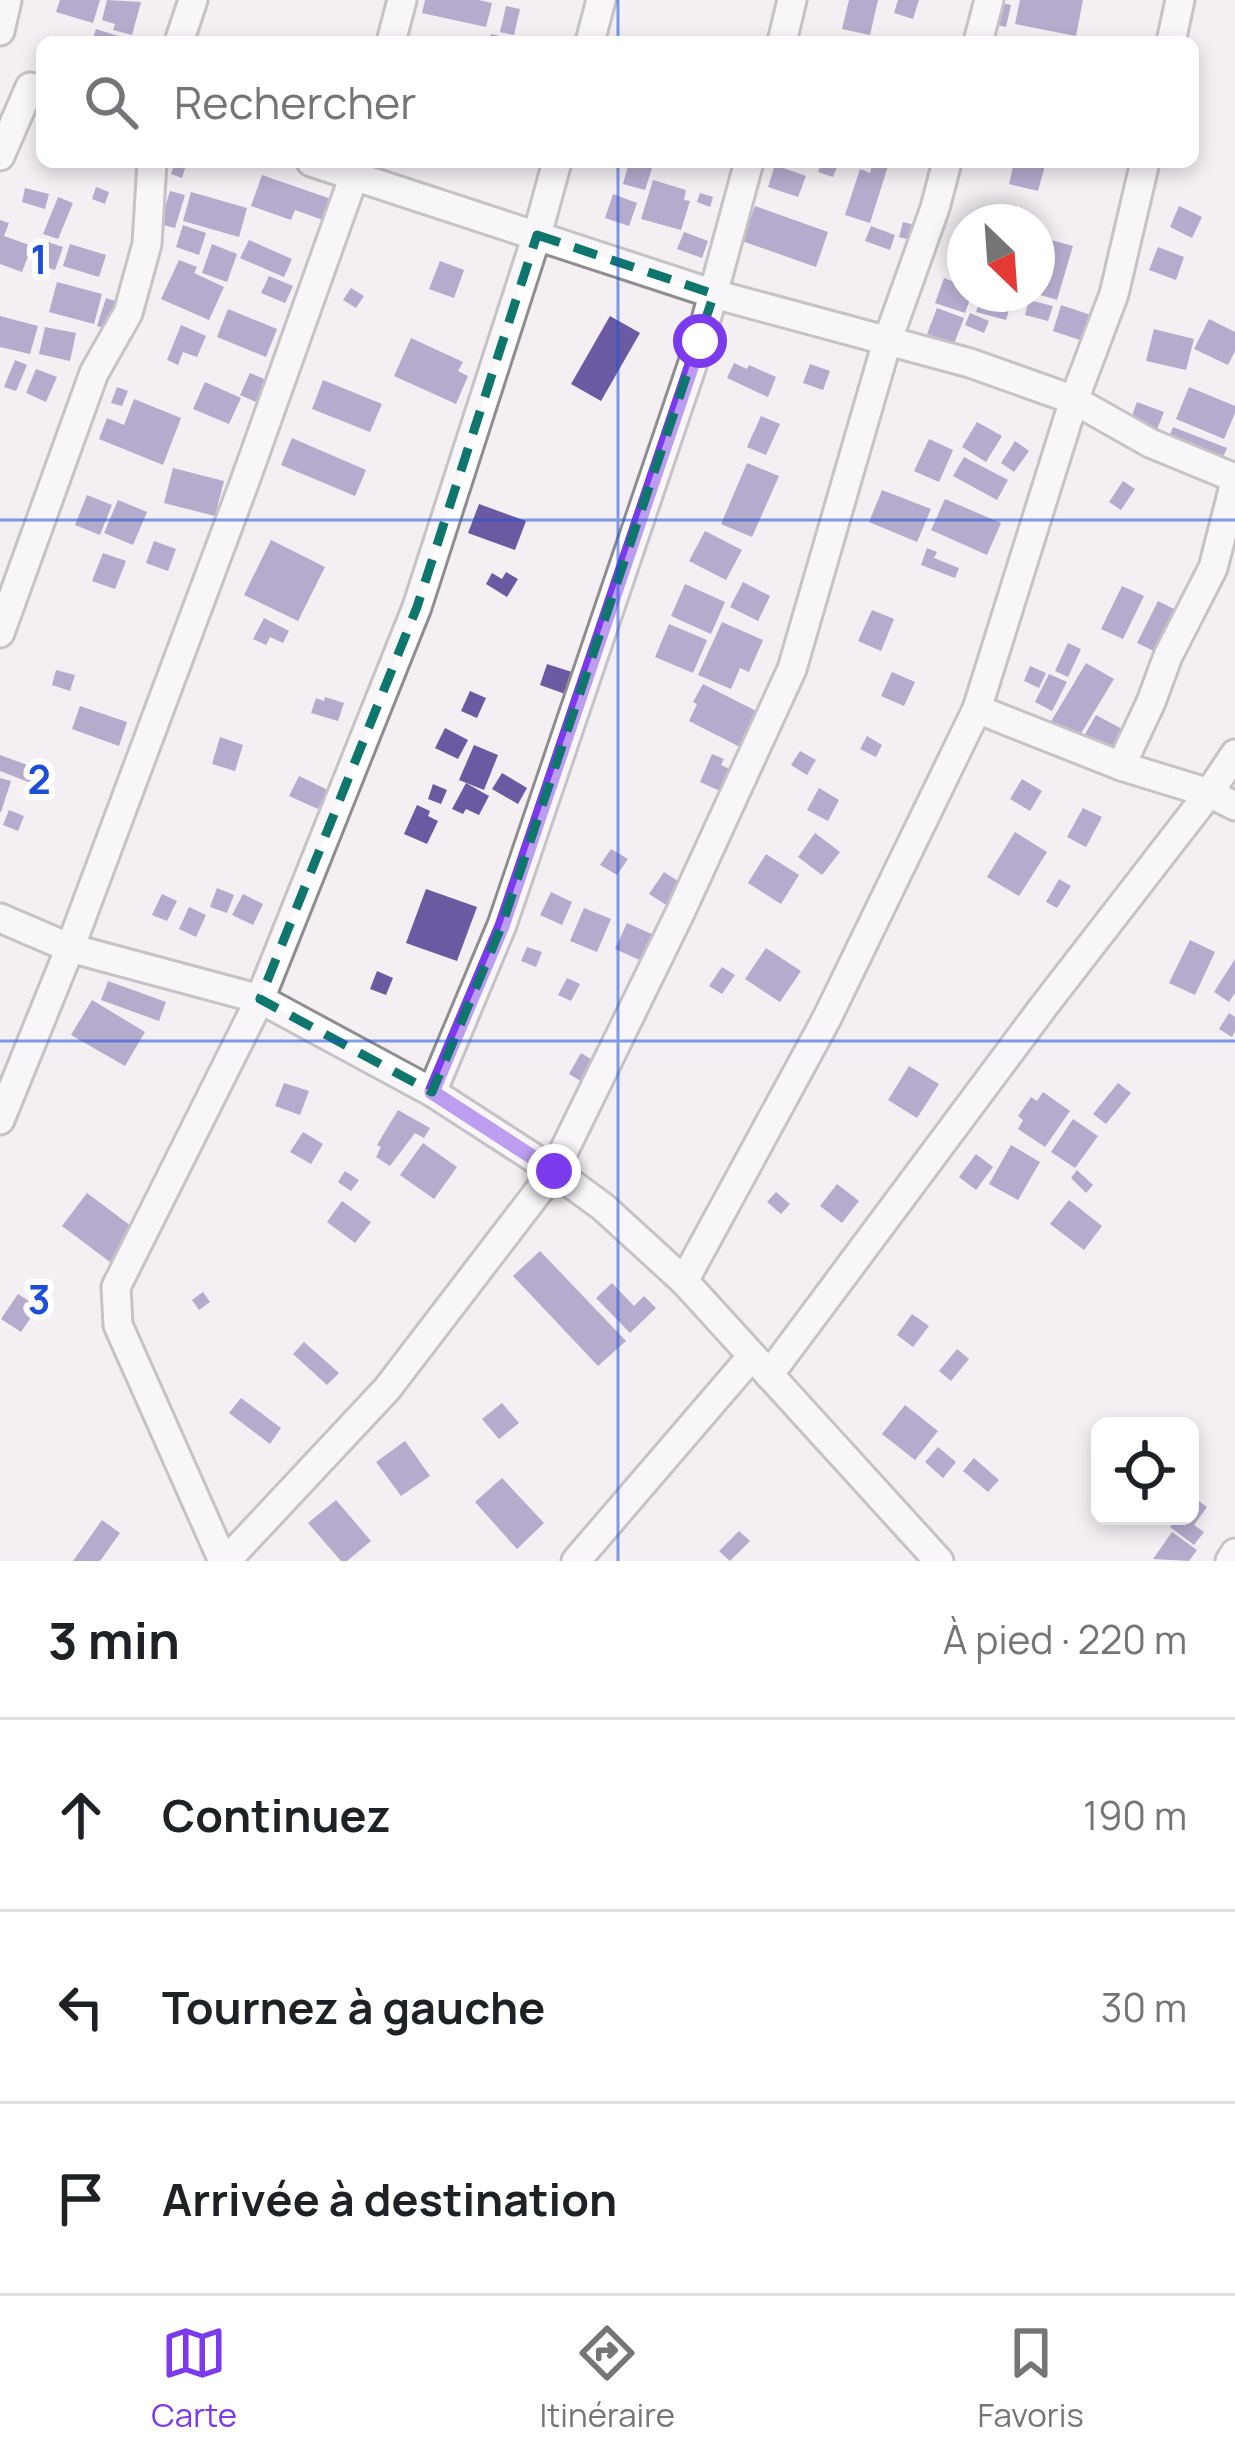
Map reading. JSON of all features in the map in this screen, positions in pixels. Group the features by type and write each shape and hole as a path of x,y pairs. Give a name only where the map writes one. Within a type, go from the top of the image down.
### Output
{"street":[{"path":"0,31 7,0"},
{"path":"180,36 193,0"},
{"path":"393,36 402,0"},
{"path":"592,36 601,0"},
{"path":"784,36 793,0"},
{"path":"980,36 989,0"},
{"path":"1172,36 1180,0"},
{"path":"0,79 36,88 0,156"},
{"path":"0,633 94,373 128,314 147,244 152,168"},
{"path":"555,168 417,607 260,999 116,1288 118,1325 224,1561 387,1389 554,1171 792,669 886,342 944,168"},
{"path":"432,1092 502,926 714,294 747,168"},
{"path":"684,1281 827,1018 977,709 1074,400 1114,294 1143,168"},
{"path":"0,1120 70,948 357,170 714,294 970,364 1074,400 1150,442 1235,480 1213,568 1168,656 1121,766"},
{"path":"977,709 1235,806"},
{"path":"576,1561 761,1365 1210,793 1235,754"},
{"path":"0,918 70,948 260,999 432,1092 554,1171 603,1207 684,1281 939,1561"},
{"path":"1230,1561 1235,1553"}],"highlighted area":[{"path":"537,235 714,294 502,925 432,1092 260,999 417,607"}],"building":[{"path":"60,0 100,0 93,23 56,12"},
{"path":"107,0 141,2 132,35 113,30 115,24 102,20"},
{"path":"425,0 492,3 486,27 422,13"},
{"path":"849,0 878,0 870,35 842,29"},
{"path":"898,0 919,0 913,19 894,13"},
{"path":"1020,0 1083,0 1076,36 1015,24"},
{"path":"1002,3 1011,5 1006,27 997,25"},
{"path":"506,6 520,9 514,35 500,32"},
{"path":"173,168 185,168 182,178 171,174"},
{"path":"627,168 652,168 645,190 623,184"},
{"path":"774,168 806,176 798,197 768,187"},
{"path":"820,168 837,168 833,177 818,172"},
{"path":"871,168 887,168 870,223 845,215 860,169 870,173"},
{"path":"1013,168 1044,168 1038,191 1009,184"},
{"path":"262,175 334,200 326,221 295,210 291,220 251,206"},
{"path":"653,180 686,190 684,200 690,201 681,230 641,219"},
{"path":"96,187 109,192 105,204 92,199"},
{"path":"25,188 49,194 45,209 22,202"},
{"path":"170,191 185,195 175,228 160,224"},
{"path":"191,192 247,208 239,237 183,221"},
{"path":"700,193 713,197 710,207 697,202"},
{"path":"613,194 637,203 629,226 605,218"},
{"path":"58,197 73,203 58,239 43,234"},
{"path":"755,206 828,232 816,267 742,241"},
{"path":"1179,206 1202,217 1192,238 1170,227"},
{"path":"0,220 9,223 4,236 32,246 22,272 0,264"},
{"path":"903,222 919,226 914,241 899,237"},
{"path":"183,225 206,233 199,255 176,247"},
{"path":"871,226 895,235 890,250 865,241"},
{"path":"684,232 708,241 702,258 677,249"},
{"path":"42,240 63,247 55,270 34,263"},
{"path":"249,240 292,259 284,277 240,258"},
{"path":"1055,241 1073,246 1055,299"},
{"path":"70,244 106,255 99,277 63,266"},
{"path":"212,244 237,254 227,282 202,273"},
{"path":"1158,247 1184,257 1176,280 1149,270"},
{"path":"179,260 224,287 209,320 161,299"},
{"path":"440,261 464,270 454,298 429,289"},
{"path":"269,276 293,286 285,303 261,293"},
{"path":"944,278 947,279 947,307 935,303"},
{"path":"57,282 102,294 94,324 49,312"},
{"path":"351,288 364,296 356,308 343,300"},
{"path":"106,298 121,303 112,331 97,326"},
{"path":"1061,305 1091,315 1083,341 1053,331"},
{"path":"937,308 964,318 954,344 927,334"},
{"path":"228,309 277,329 266,357 217,337"},
{"path":"976,312 1008,312 1006,320"},
{"path":"1026,312 1051,312 1048,321"},
{"path":"970,313 989,321 984,333 965,325"},
{"path":"0,316 38,326 30,354 0,347"},
{"path":"610,316 640,333 601,401 571,384"},
{"path":"1209,319 1235,332 1235,351 1228,365 1194,349"},
{"path":"181,325 206,336 197,357 183,352 178,365 167,360"},
{"path":"45,327 76,333 70,361 39,354"},
{"path":"1154,329 1194,339 1186,370 1146,361"},
{"path":"411,338 463,362 458,371 468,376 456,404 394,376"},
{"path":"15,360 27,365 16,391 4,387"},
{"path":"734,363 776,377 768,397 727,378"},
{"path":"810,364 830,371 823,390 803,383"},
{"path":"36,369 57,377 46,402 26,393"},
{"path":"250,373 272,382 263,405 240,395"},
{"path":"323,380 382,404 370,432 312,409"},
{"path":"205,382 241,398 229,424 193,409"},
{"path":"117,387 128,391 122,406 111,403"},
{"path":"1189,387 1235,406 1224,439 1176,419"},
{"path":"134,399 181,418 163,465 99,439 107,418 124,425"},
{"path":"1137,402 1164,412 1155,434 1129,424"},
{"path":"761,416 780,424 766,455 747,447"},
{"path":"977,422 1002,436 986,462 962,447"},
{"path":"1173,427 1227,448 1220,464 1167,443"},
{"path":"292,438 366,470 355,496 281,465"},
{"path":"929,439 953,450 939,482 914,471"},
{"path":"1015,441 1029,451 1014,472 1001,463"},
{"path":"964,457 1008,480 997,500 953,476"},
{"path":"747,463 779,476 752,537 721,524"},
{"path":"173,468 224,481 215,516 164,503"},
{"path":"1123,481 1135,489 1121,510 1109,502"},
{"path":"882,490 931,509 917,542 869,522"},
{"path":"87,495 112,505 100,535 75,525"},
{"path":"945,499 1001,523 987,555 931,530"},
{"path":"118,500 147,512 133,545 104,533"},
{"path":"479,504 526,521 515,550 468,533"},
{"path":"705,531 742,550 726,580 689,561"},
{"path":"271,540 325,567 298,621 244,595"},
{"path":"154,541 176,549 168,571 146,563"},
{"path":"927,548 937,552 934,558 959,568 955,578 921,565"},
{"path":"103,553 126,561 115,589 92,581"},
{"path":"506,572 518,579 507,597 486,584 492,573 502,579"},
{"path":"743,582 770,596 758,621 730,607"},
{"path":"685,584 725,602 711,634 671,616"},
{"path":"1122,586 1144,596 1123,639 1101,629"},
{"path":"1158,601 1178,611 1156,652 1137,643"},
{"path":"872,610 894,619 881,651 858,641"},
{"path":"264,618 289,631 283,643 270,637 266,645 253,639"},
{"path":"722,622 763,640 749,672 740,668 731,689 698,675"},
{"path":"669,624 707,640 693,673 655,657"},
{"path":"1068,643 1081,649 1068,677 1055,671"},
{"path":"1086,663 1114,679 1077,740 1049,725"},
{"path":"547,664 575,673 568,695 540,685"},
{"path":"1030,666 1046,673 1039,688 1024,681"},
{"path":"56,670 75,675 70,691 52,685"},
{"path":"892,672 915,682 904,706 881,696"},
{"path":"1049,674 1067,682 1052,711 1035,702"},
{"path":"703,684 762,714 744,749 689,721"},
{"path":"470,691 486,698 477,718 461,711"},
{"path":"325,697 344,703 338,721 311,713 316,698 324,701"},
{"path":"80,706 127,722 119,746 72,729"},
{"path":"1096,715 1124,730 1108,758 1080,743"},
{"path":"445,728 468,740 458,759 435,748"},
{"path":"867,736 882,745 876,757 860,749"},
{"path":"220,737 243,745 235,771 212,764"},
{"path":"474,745 498,755 484,790 459,780"},
{"path":"800,751 816,760 807,775 791,765"},
{"path":"712,754 732,770 722,792 700,782"},
{"path":"0,755 41,770 36,785 0,771"},
{"path":"502,773 527,788 518,804 492,789"},
{"path":"299,776 328,790 318,809 289,796"},
{"path":"0,778 11,781 1,812 0,812"},
{"path":"1022,779 1042,791 1030,811 1010,799"},
{"path":"466,783 489,796 479,815 452,809"},
{"path":"433,784 447,790 441,804 428,799"},
{"path":"819,788 839,800 828,821 807,810"},
{"path":"417,805 438,821 427,844 404,834"},
{"path":"1083,808 1102,817 1086,847 1067,837"},
{"path":"9,810 24,816 18,831 3,825"},
{"path":"1015,832 1047,852 1019,896 987,877"},
{"path":"815,833 840,852 822,875 798,857"},
{"path":"611,849 628,859 617,875 600,865"},
{"path":"766,854 799,875 781,904 748,883"},
{"path":"664,872 689,888 674,910 649,894"},
{"path":"1059,879 1071,886 1057,908 1046,902"},
{"path":"217,888 234,895 227,913 210,907"},
{"path":"426,889 477,907 457,961 406,943"},
{"path":"551,892 572,902 562,925 540,915"},
{"path":"162,894 177,901 167,921 152,915"},
{"path":"243,894 263,904 253,925 232,915"},
{"path":"189,907 206,915 196,937 179,929"},
{"path":"584,908 611,919 597,952 570,941"},
{"path":"627,923 656,936 644,962 615,949"},
{"path":"1190,940 1215,952 1195,995 1169,983"},
{"path":"527,947 542,952 536,967 521,961"},
{"path":"766,948 801,971 780,1002 745,979"},
{"path":"1235,959 1235,993 1229,1002 1214,992"},
{"path":"722,967 735,975 722,994 709,986"},
{"path":"377,971 393,978 386,995 370,989"},
{"path":"567,978 580,984 571,1001 558,995"},
{"path":"108,981 166,1002 159,1021 101,1000"},
{"path":"92,1000 145,1032 125,1066 71,1035"},
{"path":"1229,1013 1235,1017 1232,1037 1219,1029"},
{"path":"581,1053 596,1062 584,1083 569,1074"},
{"path":"909,1066 939,1084 917,1118 888,1100"},
{"path":"284,1083 309,1091 300,1115 275,1106"},
{"path":"1118,1083 1131,1093 1106,1124 1093,1114"},
{"path":"1043,1092 1070,1111 1045,1147 1018,1129 1023,1120 1018,1116 1031,1097 1037,1101"},
{"path":"398,1110 430,1128 424,1138 415,1133 390,1166 376,1157 381,1147 377,1145"},
{"path":"1073,1119 1098,1136 1075,1168 1051,1152"},
{"path":"303,1132 323,1144 311,1164 290,1152"},
{"path":"423,1143 457,1167 434,1199 400,1175"},
{"path":"1011,1145 1040,1162 1018,1200 989,1184"},
{"path":"976,1154 993,1167 976,1190 959,1177"},
{"path":"1077,1170 1093,1185 1086,1193 1071,1178"},
{"path":"345,1171 359,1180 351,1191 338,1182"},
{"path":"837,1184 859,1201 842,1223 820,1206"},
{"path":"776,1192 790,1204 781,1214 767,1202"},
{"path":"87,1193 135,1229 110,1262 62,1226"},
{"path":"1069,1200 1102,1226 1084,1250 1050,1224"},
{"path":"342,1201 371,1222 355,1243 327,1222"},
{"path":"540,1251 626,1341 598,1366 513,1276"},
{"path":"612,1283 634,1306 644,1296 656,1308 630,1333 596,1298"},
{"path":"203,1292 210,1302 199,1310 192,1300"},
{"path":"18,1294 38,1307 21,1332 1,1319"},
{"path":"912,1314 929,1326 913,1347 897,1335"},
{"path":"304,1342 339,1373 327,1385 293,1354"},
{"path":"957,1349 969,1359 951,1381 939,1371"},
{"path":"241,1398 281,1428 270,1444 229,1413"},
{"path":"502,1403 519,1423 499,1439 482,1419"},
{"path":"905,1405 938,1431 915,1460 882,1434"},
{"path":"405,1441 430,1476 401,1496 376,1462"},
{"path":"938,1447 956,1462 943,1478 925,1462"},
{"path":"974,1458 999,1480 988,1492 963,1471"},
{"path":"502,1478 544,1523 517,1549 475,1502"},
{"path":"336,1500 371,1541 347,1561 341,1561 308,1523"},
{"path":"102,1520 120,1533 100,1561 73,1561"},
{"path":"1194,1525 1204,1532 1194,1545 1170,1527"},
{"path":"739,1531 750,1541 730,1561 719,1551"},
{"path":"1172,1532 1197,1550 1189,1561 1153,1559"}],"route":[{"path":"554,1171 432,1092 502,926 700,341"}]}
